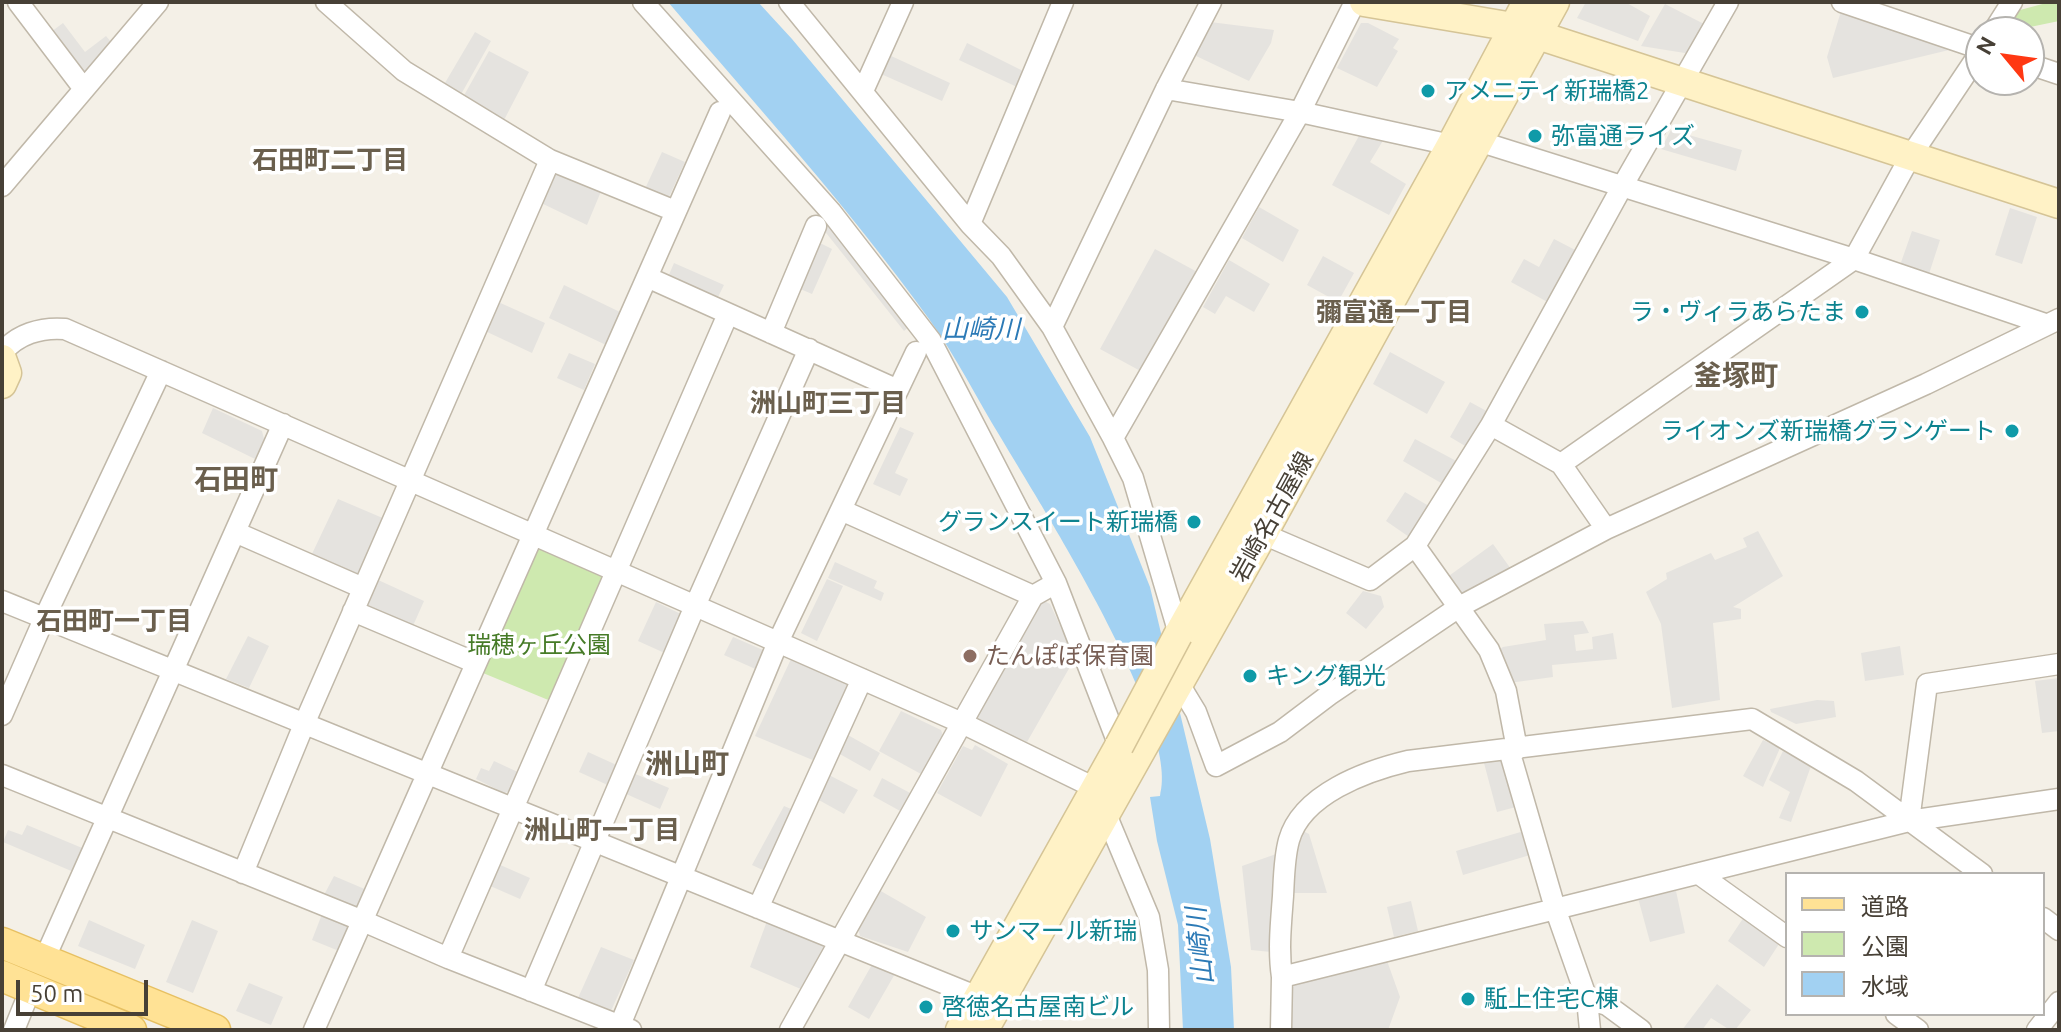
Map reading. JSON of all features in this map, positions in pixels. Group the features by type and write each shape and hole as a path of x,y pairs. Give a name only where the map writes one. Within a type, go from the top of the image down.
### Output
{"main road":[{"path":"1364,2 1525,31 2059,204"},
{"name":"岩崎名古屋線","path":"1525,31 1527,2"},
{"name":"岩崎名古屋線","path":"984,1030 1263,534 1525,31 1555,2"},
{"name":"岩崎名古屋線","path":"960,1030 1179,634 1465,143"},
{"path":"2,359 7,373 2,384"},
{"path":"2,943 215,1030"},
{"path":"2,976 131,1030"}],"street":[{"path":"18,2 84,89"},
{"path":"2,186 158,2"},
{"path":"326,2 404,71 550,160 675,211"},
{"path":"643,2 831,212 931,341 1056,583 1119,746"},
{"path":"789,2 970,224 1001,256 1052,327 1133,478 1179,634"},
{"path":"863,91 903,2"},
{"path":"970,224 1063,2"},
{"path":"1052,327 1211,2"},
{"path":"1113,438 1300,112 1355,2"},
{"path":"1263,534 1370,580 1415,546 1491,425 1728,2"},
{"path":"1842,2 1871,6 1965,44"},
{"path":"1561,464 1854,259 1910,157 1965,74"},
{"path":"1166,89 1465,143 1623,185 2052,322"},
{"path":"314,1030 720,112"},
{"path":"243,873 305,722 550,160"},
{"path":"771,333 816,226"},
{"path":"647,277 898,390"},
{"path":"448,958 728,314"},
{"path":"1179,684 1196,712 1216,766 1280,732 1459,607 1606,529 1926,384 2052,322"},
{"path":"2,353 17,338 46,329 65,329 962,723 1095,788 1149,917 1158,970 1159,1030"},
{"path":"531,991 695,606 809,349"},
{"path":"2,775 623,1029 778,642 916,352"},
{"path":"2,715 161,371"},
{"path":"44,960 283,424"},
{"path":"1491,425 1561,464 1606,529"},
{"path":"841,510 1033,596"},
{"path":"235,532 363,588"},
{"path":"1415,546 1489,650 1506,691 1513,750 1555,908 1587,999 1590,1030"},
{"path":"790,1030 1033,596 1056,583"},
{"path":"2,601 978,997"},
{"path":"353,611 476,663"},
{"path":"1909,821 1927,684 2059,664"},
{"path":"758,908 862,679"},
{"path":"1281,1030 1281,916 1289,839 1311,806 1344,783 1374,769 1421,760 1752,719 1856,781 1979,872"},
{"path":"1282,977 1909,821 2059,799"},
{"path":"1699,874 1785,936"},
{"path":"14,1030 31,988"},
{"path":"1587,999 1607,1005 1641,1030"},
{"path":"2037,1030 2059,1002"},
{"path":"1899,1016 1918,1030"}],"green space":[{"path":"2059,2 2059,21 2045,24 2045,16 2016,16 2020,10"},
{"name":"瑞穂ヶ丘公園","path":"540,543 613,575 558,704 483,673"}],"shaded area":[{"path":"1586,2 1625,2 1650,16 1638,41 1577,18"},
{"path":"1665,4 1706,25 1691,54 1641,46"},
{"path":"1842,8 1952,44 1949,50 1833,78 1827,57"},
{"path":"1210,22 1274,30 1271,43 1249,81 1194,55"},
{"path":"63,23 85,52 106,36 112,43 85,75 51,32"},
{"path":"1361,23 1368,23 1399,39 1393,48 1398,51 1377,87 1337,68"},
{"path":"475,32 491,41 459,98 442,88"},
{"path":"967,43 1025,72 1017,87 959,60"},
{"path":"489,51 529,72 503,122 462,99"},
{"path":"889,55 950,83 942,101 881,74"},
{"path":"1671,130 1742,150 1736,171 1661,149"},
{"path":"1360,134 1384,139 1370,162 1406,184 1389,215 1332,185"},
{"path":"662,152 685,162 669,197 660,199 644,191"},
{"path":"553,169 602,189 587,225 539,202"},
{"path":"1259,207 1299,230 1283,262 1242,238"},
{"path":"2010,208 2037,217 2022,264 1995,255"},
{"path":"833,222 913,323 904,331 823,229"},
{"path":"1912,231 1940,240 1927,280 1898,271"},
{"path":"1554,239 1581,253 1553,305 1511,282 1524,259 1539,267"},
{"path":"818,242 832,249 812,294 798,288"},
{"path":"1155,249 1201,274 1146,374 1100,349"},
{"path":"1323,256 1354,273 1338,302 1307,285"},
{"path":"1229,260 1270,284 1254,312 1226,296 1215,314 1203,307"},
{"path":"674,263 724,285 717,299 668,277"},
{"path":"564,285 620,312 606,345 549,318"},
{"path":"496,301 545,323 532,353 483,330"},
{"path":"1390,352 1445,382 1427,414 1373,384"},
{"path":"569,353 595,364 584,390 557,378"},
{"path":"1470,402 1492,414 1472,450 1450,437"},
{"path":"213,408 262,431 264,439 255,459 202,433"},
{"path":"900,427 914,433 895,473 908,479 900,496 873,484"},
{"path":"1415,439 1462,464 1448,487 1403,461"},
{"path":"1405,492 1434,509 1415,541 1386,521"},
{"path":"338,499 385,519 360,577 311,556"},
{"path":"1758,531 1783,576 1733,607 1741,609 1741,619 1713,623 1720,700 1672,708 1661,624 1646,592 1667,579 1666,573 1711,553 1715,560 1747,547 1743,538"},
{"path":"1493,544 1511,569 1461,596 1446,578"},
{"path":"835,562 877,581 874,588 884,593 881,601 828,578"},
{"path":"376,579 424,601 412,628 364,607"},
{"path":"827,579 843,586 817,641 801,633"},
{"path":"1363,591 1381,596 1384,607 1366,629 1346,613"},
{"path":"1040,599 1050,604 1075,658 1027,742 977,720 975,716"},
{"path":"656,602 683,615 669,655 638,641"},
{"path":"1583,621 1589,633 1574,635 1576,651 1593,649 1592,637 1613,633 1617,659 1552,665 1553,677 1509,683 1496,652 1503,647 1546,640 1544,624"},
{"path":"248,636 269,646 249,688 226,679"},
{"path":"733,637 763,650 766,657 760,671 724,655"},
{"path":"1900,646 1904,675 1865,681 1861,653"},
{"path":"791,659 849,683 815,761 755,736"},
{"path":"2059,678 2059,731 2042,733 2035,681"},
{"path":"1817,700 1834,701 1836,717 1796,724 1770,709"},
{"path":"901,711 941,730 943,736 921,774 879,751"},
{"path":"846,734 880,753 870,771 838,753"},
{"path":"1763,740 1780,748 1763,787 1743,776"},
{"path":"975,745 1008,764 981,817 937,793 963,746 972,750"},
{"path":"1783,751 1811,766 1791,822 1779,818 1790,792 1769,780"},
{"path":"588,752 621,767 612,787 579,772"},
{"path":"1500,758 1516,807 1497,812 1484,763"},
{"path":"494,761 522,774 515,790 504,793 476,779 481,768 489,771"},
{"path":"633,773 669,788 660,809 624,793"},
{"path":"829,775 858,790 844,814 817,799"},
{"path":"882,778 912,794 902,812 873,796"},
{"path":"784,806 798,812 769,873 752,865"},
{"path":"27,825 87,850 76,873 3,842 8,830 22,835"},
{"path":"1303,831 1309,834 1327,893 1292,893 1292,865"},
{"path":"1524,831 1530,855 1463,875 1456,851"},
{"path":"1279,853 1271,952 1251,950 1242,866"},
{"path":"498,864 530,878 520,899 488,885"},
{"path":"334,876 367,890 360,906 353,908 324,895"},
{"path":"879,890 926,917 908,952 860,936 858,929"},
{"path":"1676,891 1685,933 1650,942 1638,898"},
{"path":"1411,901 1418,931 1394,937 1387,907"},
{"path":"324,909 348,919 349,928 339,951 312,940"},
{"path":"1744,917 1779,944 1764,967 1728,941"},
{"path":"89,920 145,945 135,969 78,946"},
{"path":"192,920 218,931 193,993 166,982"},
{"path":"767,921 824,944 824,952 803,990 750,967"},
{"path":"601,947 634,960 610,1013 578,998"},
{"path":"1386,958 1400,997 1388,1030 1287,1030 1287,997 1295,984"},
{"path":"874,961 896,972 869,1019 848,1007"},
{"path":"249,983 283,997 271,1025 236,1011"},
{"path":"1717,984 1751,1010 1735,1030 1711,1018 1702,1030 1682,1030"}],"water":[{"name":"山崎川","path":"668,2 758,2 1007,297 1090,437 1150,587 1210,839 1231,967 1234,1030 1183,1030 1178,925 1157,841 1150,797 1160,796 1161,763 1150,720 1130,669 1075,562 929,319 835,197"}],"place":[{"name":"アメニティ新瑞橋2","path":"1428,91"},
{"name":"弥富通ライズ","path":"1535,136"},
{"name":"ラ・ヴィラあらたま","path":"1862,312"},
{"name":"ライオンズ新瑞橋グランゲート","path":"2012,431"},
{"name":"グランスイート新瑞橋","path":"1194,522"},
{"name":"たんぽぽ保育園","path":"970,656"},
{"name":"キング観光","path":"1250,676"},
{"name":"サンマール新瑞","path":"953,931"},
{"name":"駈上住宅C棟","path":"1468,999"},
{"name":"啓徳名古屋南ビル","path":"926,1007"}],"district":[{"name":"石田町二丁目","path":"330,160"},
{"name":"彌富通一丁目","path":"1394,312"},
{"name":"釜塚町","path":"1736,376"},
{"name":"洲山町三丁目","path":"828,403"},
{"name":"石田町","path":"236,480"},
{"name":"石田町一丁目","path":"114,621"},
{"name":"洲山町","path":"687,764"},
{"name":"洲山町一丁目","path":"602,830"}]}
